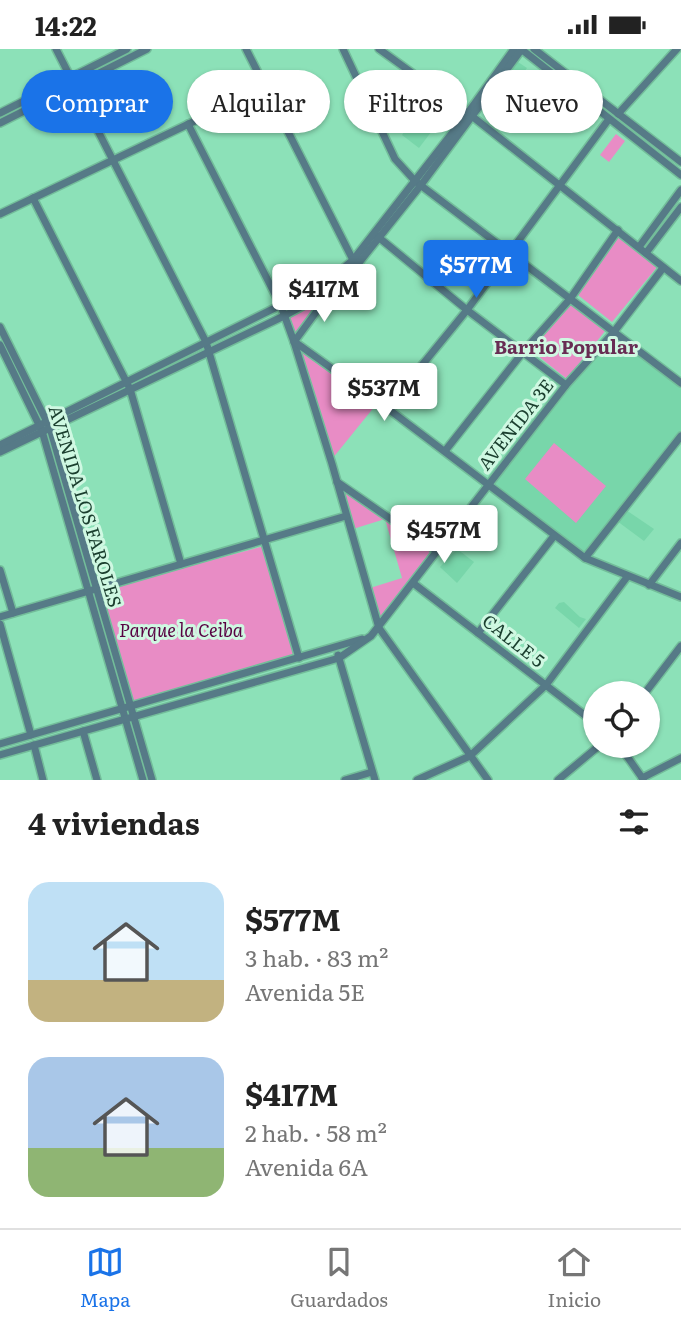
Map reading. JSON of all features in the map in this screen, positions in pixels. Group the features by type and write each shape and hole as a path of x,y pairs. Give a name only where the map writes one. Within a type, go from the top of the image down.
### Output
{"street":[{"path":"56,49 67,70"},
{"path":"92,70 127,49"},
{"path":"98,70 147,49"},
{"path":"246,49 256,70"},
{"path":"343,49 395,159 418,183 681,383"},
{"path":"379,49 560,185 681,281"},
{"path":"470,116 514,49"},
{"path":"294,342 521,49 681,174"},
{"path":"534,49 681,162"},
{"path":"618,114 675,49"},
{"path":"0,113 21,104"},
{"path":"0,123 21,111"},
{"path":"387,408 467,310 609,118"},
{"path":"0,214 187,124"},
{"path":"99,133 206,342 299,658"},
{"path":"193,133 281,306 379,628 488,780"},
{"path":"288,133 355,262"},
{"path":"639,247 681,190"},
{"path":"33,198 130,389 181,564"},
{"path":"646,253 681,207"},
{"path":"444,451 523,352 570,299 618,230"},
{"path":"376,235 467,310 566,384"},
{"path":"0,452 126,381 327,282 355,262"},
{"name":"AVENIDA 3E","path":"0,755 339,659 379,628 566,384 613,333 663,268"},
{"path":"327,282 332,291"},
{"path":"0,445 130,389 332,291"},
{"name":"AVENIDA LOS FAROLES","path":"0,327 45,426 126,707 152,780"},
{"path":"294,342 387,408 585,558 681,597"},
{"name":"AVENIDA LOS FAROLES","path":"0,345 45,426"},
{"path":"585,558 681,436"},
{"path":"336,482 438,551"},
{"path":"0,617 345,516"},
{"path":"478,633 554,536"},
{"path":"649,585 681,543"},
{"path":"0,570 13,613"},
{"path":"417,780 470,756 546,685 627,577"},
{"name":"CALLE 5","path":"413,583 583,714"},
{"path":"0,624 31,735"},
{"name":"AVENIDA 3E","path":"0,744 370,636"},
{"path":"654,681 681,646"},
{"path":"336,647 373,776 345,780"},
{"name":"AVENIDA LOS FAROLES","path":"130,718 143,780"},
{"path":"83,731 97,780"},
{"path":"34,745 43,780"},
{"path":"558,780 584,758"},
{"path":"628,758 642,779 681,758"}],"shaded area":[{"path":"518,62 527,68 526,70 512,70"},
{"path":"403,133 430,133 419,148 402,135"},
{"path":"614,330 681,383 681,432 585,553 491,486"},
{"path":"626,510 654,529 644,541 617,521"},
{"path":"457,549 474,562 457,583 440,567"},
{"path":"564,602 586,619 579,628 555,608"}],"green space":[{"path":"616,134 625,141 609,162 600,155"},
{"path":"621,231 662,261 612,322 573,291"},
{"path":"570,295 609,326 567,379 528,348"},
{"path":"321,301 295,334 289,317"},
{"path":"300,351 375,406 332,459"},
{"path":"554,443 606,486 576,523 525,479"},
{"path":"345,492 432,549 380,622 370,588 402,578 385,519 353,529"},
{"name":"Parque la Ceiba","path":"264,546 295,658 134,703 101,590"}],"district":[{"name":"Barrio Popular","path":"566,346"}]}
